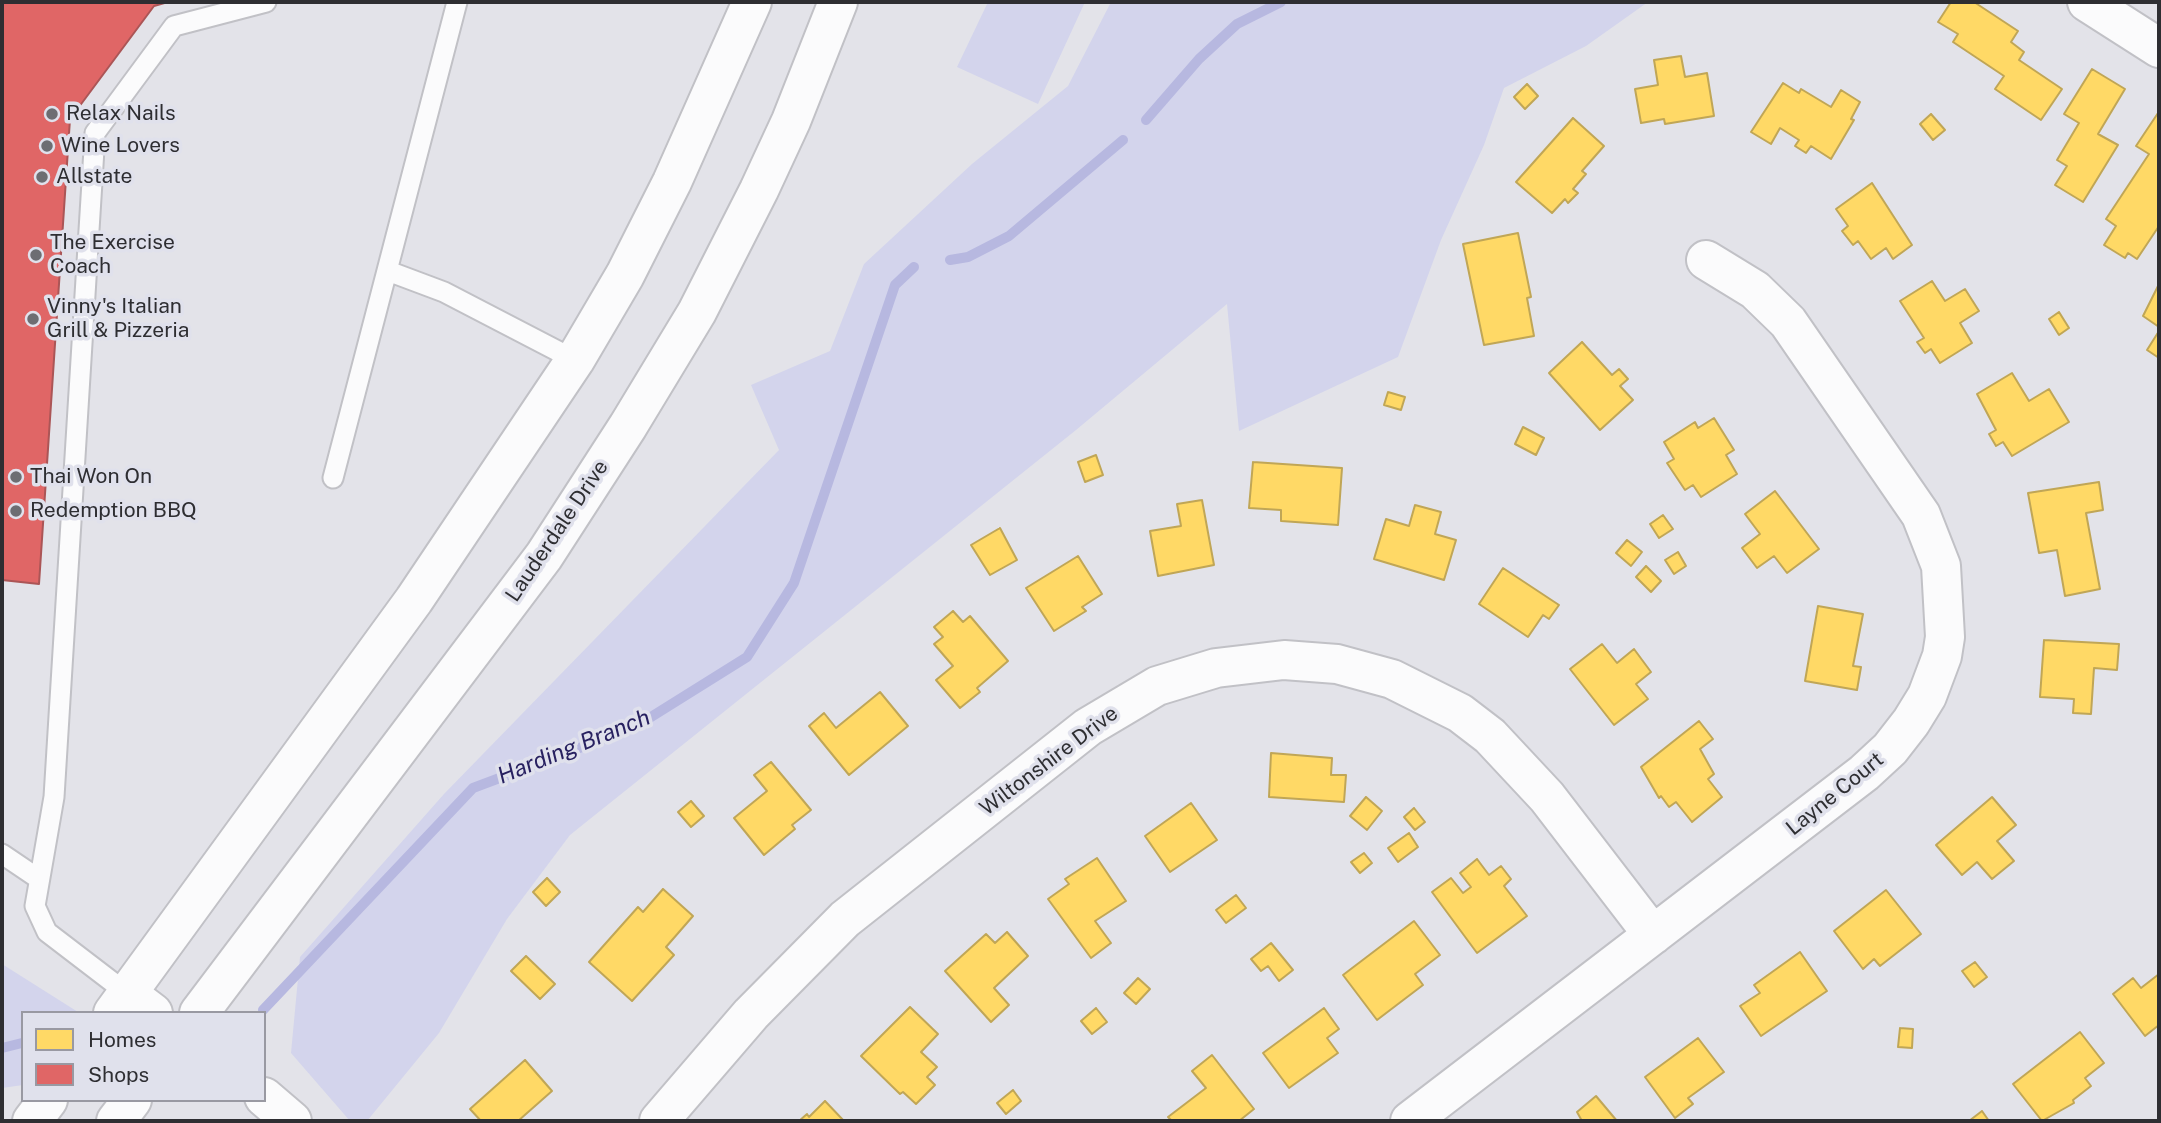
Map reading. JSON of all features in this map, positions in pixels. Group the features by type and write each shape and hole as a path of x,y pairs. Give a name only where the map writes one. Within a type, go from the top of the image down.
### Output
{"street":[{"path":"131,1006 414,600 575,360 625,275 673,182 752,2"},
{"name":"Lauderdale Drive","path":"201,1011 544,556 628,426 697,312 759,190 791,121 838,2"},
{"path":"2087,2 2159,48"},
{"name":"Layne Court","path":"1410,1121 1890,749 1927,696 1945,637 1941,566 1921,515 1788,322 1755,290 1706,260"},
{"name":"Wiltonshire Drive","path":"659,1121 751,1014 845,919 1088,727 1157,686 1216,668 1284,660 1337,664 1392,679 1460,713 1490,736 1547,797 1653,935"},
{"path":"266,1099 292,1121"},
{"path":"32,1121 46,1102"},
{"path":"116,1121 130,1102"}],"lane":[{"path":"131,1006 47,932 35,905 54,797 95,133 174,26 266,2"},
{"path":"333,478 457,2"},
{"path":"388,271 443,292 575,360"},
{"path":"2,854 40,880"}],"shaded area":[{"path":"988,2 1085,2 1038,104 957,67"},
{"path":"1111,2 1648,2 1586,46 1504,88 1484,145 1441,240 1398,357 1239,431 1227,304 1076,430 570,835 507,919 439,1033 367,1121 350,1121 291,1053 300,957 444,794 779,450 751,385 830,351 864,264 972,164 1068,86"},
{"path":"2,964 76,1011 21,1011 21,1085 2,1088"}],"building: Homes":[{"path":"1951,2 1974,2 2018,31 2011,42 2024,52 2019,60 2062,89 2041,120 1995,89 2004,76 1953,42 1958,34 1938,22"},
{"path":"1681,56 1685,77 1707,73 1714,116 1665,124 1664,119 1641,123 1635,89 1658,85 1654,60"},
{"path":"2092,69 2125,89 2098,134 2118,145 2083,202 2055,185 2067,166 2057,160 2079,123 2064,114"},
{"path":"1783,83 1799,93 1801,89 1831,107 1841,90 1860,102 1851,119 1854,120 1831,159 1811,146 1806,153 1795,146 1799,140 1780,128 1771,144 1751,132"},
{"path":"1527,84 1538,96 1525,109 1514,97"},
{"path":"2158,113 2159,226 2137,259 2128,253 2125,258 2104,245 2116,226 2106,219 2149,154 2136,146"},
{"path":"1931,114 1945,130 1933,140 1920,124"},
{"path":"1573,118 1604,146 1582,171 1586,174 1573,189 1578,193 1568,203 1565,199 1552,213 1516,182"},
{"path":"1872,183 1912,245 1893,259 1886,248 1871,259 1858,241 1853,245 1842,231 1848,226 1836,209"},
{"path":"1518,233 1531,297 1527,298 1534,336 1484,345 1463,244"},
{"path":"1932,281 1945,301 1965,289 1979,311 1960,323 1972,343 1940,363 1931,349 1925,353 1917,342 1924,338 1900,301"},
{"path":"2159,284 2159,327 2143,316"},
{"path":"2059,312 2069,328 2059,335 2049,319"},
{"path":"2159,331 2159,358 2147,350"},
{"path":"1582,342 1612,375 1619,369 1628,379 1620,386 1633,400 1600,430 1549,373"},
{"path":"2012,373 2029,401 2049,389 2069,422 2012,456 2003,442 1996,446 1989,434 1996,430 1977,394"},
{"path":"1388,392 1405,397 1401,410 1384,405"},
{"path":"1714,418 1734,450 1726,455 1737,474 1701,497 1693,485 1685,490 1667,463 1674,459 1664,442 1695,422 1698,428"},
{"path":"1523,427 1544,438 1536,455 1515,444"},
{"path":"1096,455 1103,475 1085,482 1078,462"},
{"path":"1253,462 1342,468 1338,525 1281,521 1281,510 1249,508"},
{"path":"2099,482 2103,510 2086,513 2100,589 2065,596 2057,550 2039,553 2028,493"},
{"path":"1775,491 1819,549 1787,573 1774,556 1757,568 1742,548 1760,534 1745,514"},
{"path":"1202,500 1214,565 1158,576 1150,531 1181,526 1177,504"},
{"path":"1415,505 1441,512 1435,534 1456,540 1444,580 1374,559 1386,519 1409,526"},
{"path":"1663,515 1673,529 1659,538 1650,524"},
{"path":"1000,528 1017,560 990,575 971,545"},
{"path":"1627,540 1642,552 1631,566 1616,553"},
{"path":"1678,552 1686,566 1674,574 1665,560"},
{"path":"1078,556 1102,594 1082,607 1086,611 1054,631 1026,588"},
{"path":"1646,566 1661,581 1651,592 1636,577"},
{"path":"1503,568 1559,605 1549,619 1543,615 1528,637 1479,604"},
{"path":"1818,606 1863,614 1853,666 1861,667 1857,690 1805,681"},
{"path":"953,611 963,622 970,616 1008,661 977,688 980,692 960,708 936,680 953,666 934,644 943,637 934,627"},
{"path":"2044,640 2119,644 2117,670 2094,668 2091,714 2073,713 2074,699 2040,697"},
{"path":"1602,644 1617,663 1634,649 1651,672 1636,684 1648,699 1614,725 1570,669"},
{"path":"880,692 908,726 849,775 809,726 824,713 836,728"},
{"path":"1699,721 1713,739 1700,749 1714,774 1708,779 1722,797 1692,822 1676,802 1669,807 1661,796 1659,798 1641,767"},
{"path":"1271,753 1332,758 1331,775 1346,775 1344,802 1269,797"},
{"path":"771,762 811,810 792,825 795,829 764,855 734,818 767,791 754,775"},
{"path":"1366,797 1382,811 1367,830 1350,816"},
{"path":"1992,797 2016,825 1997,841 2014,861 1992,879 1977,862 1962,875 1936,845"},
{"path":"691,801 704,816 691,827 678,812"},
{"path":"1191,803 1217,840 1170,872 1145,836"},
{"path":"1414,808 1425,822 1415,830 1404,817"},
{"path":"1409,833 1418,847 1398,862 1388,848"},
{"path":"1364,853 1372,863 1360,873 1351,862"},
{"path":"1097,858 1126,901 1095,921 1111,943 1091,958 1048,899 1069,884 1065,879"},
{"path":"1477,859 1489,875 1501,866 1511,879 1504,886 1527,916 1477,953 1432,892 1451,878 1463,893 1471,887 1460,873"},
{"path":"547,878 560,892 546,906 533,892"},
{"path":"663,889 693,916 666,947 674,955 632,1001 589,962 638,907 643,912"},
{"path":"1886,890 1921,934 1880,966 1874,959 1863,969 1834,931"},
{"path":"1236,895 1246,908 1226,923 1216,910"},
{"path":"1414,921 1440,955 1415,974 1423,985 1377,1020 1343,975"},
{"path":"1007,932 1028,956 994,988 1009,1005 991,1022 945,971 986,934 995,943"},
{"path":"1271,943 1293,970 1279,981 1268,966 1261,971 1251,959"},
{"path":"1800,952 1827,991 1761,1036 1740,1006 1760,993 1754,985"},
{"path":"526,956 555,984 540,999 511,971"},
{"path":"1975,962 1987,977 1974,987 1962,971"},
{"path":"2159,974 2159,1025 2145,1036 2113,994 2133,978 2141,988"},
{"path":"1138,978 1150,989 1136,1004 1124,993"},
{"path":"910,1007 938,1034 921,1052 937,1067 927,1077 935,1085 916,1104 903,1092 900,1094 861,1056"},
{"path":"1096,1008 1107,1022 1092,1034 1081,1021"},
{"path":"1324,1008 1339,1029 1327,1038 1338,1053 1289,1088 1263,1053"},
{"path":"1900,1028 1913,1029 1912,1048 1898,1047"},
{"path":"2080,1032 2104,1063 2085,1078 2091,1086 2073,1100 2074,1103 2042,1121 2013,1084"},
{"path":"1698,1038 1724,1072 1688,1098 1693,1104 1675,1118 1645,1077"},
{"path":"1212,1055 1254,1109 1239,1121 1172,1121 1168,1117 1206,1088 1192,1071"},
{"path":"525,1060 552,1091 518,1121 481,1121 470,1109"},
{"path":"1013,1090 1021,1101 1006,1114 997,1103"},
{"path":"1596,1096 1617,1121 1582,1121 1577,1112"},
{"path":"825,1101 844,1121 799,1121 807,1114 809,1117"},
{"path":"1982,1111 1989,1121 1969,1121"}],"building: Shops":[{"path":"2,2 168,2 154,6 70,119 39,584 2,580"}],"waterway":[{"name":"Harding Branch","path":"1146,120 1199,59 1237,24 1281,2"},
{"name":"Harding Branch","path":"950,260 968,257 1009,236 1123,140"},
{"name":"Harding Branch","path":"263,1010 473,788 635,727 747,657 794,583 895,285 914,267"},
{"name":"Harding Branch","path":"2,1048 21,1043"}],"place":[{"name":"Relax Nails","path":"52,114"},
{"name":"Wine Lovers","path":"47,146"},
{"name":"Allstate","path":"42,177"},
{"name":"The Exercise Coach","path":"36,255"},
{"name":"Vinny's Italian Grill & Pizzeria","path":"33,319"},
{"name":"Thai Won On","path":"16,477"},
{"name":"Redemption BBQ","path":"16,511"}]}
